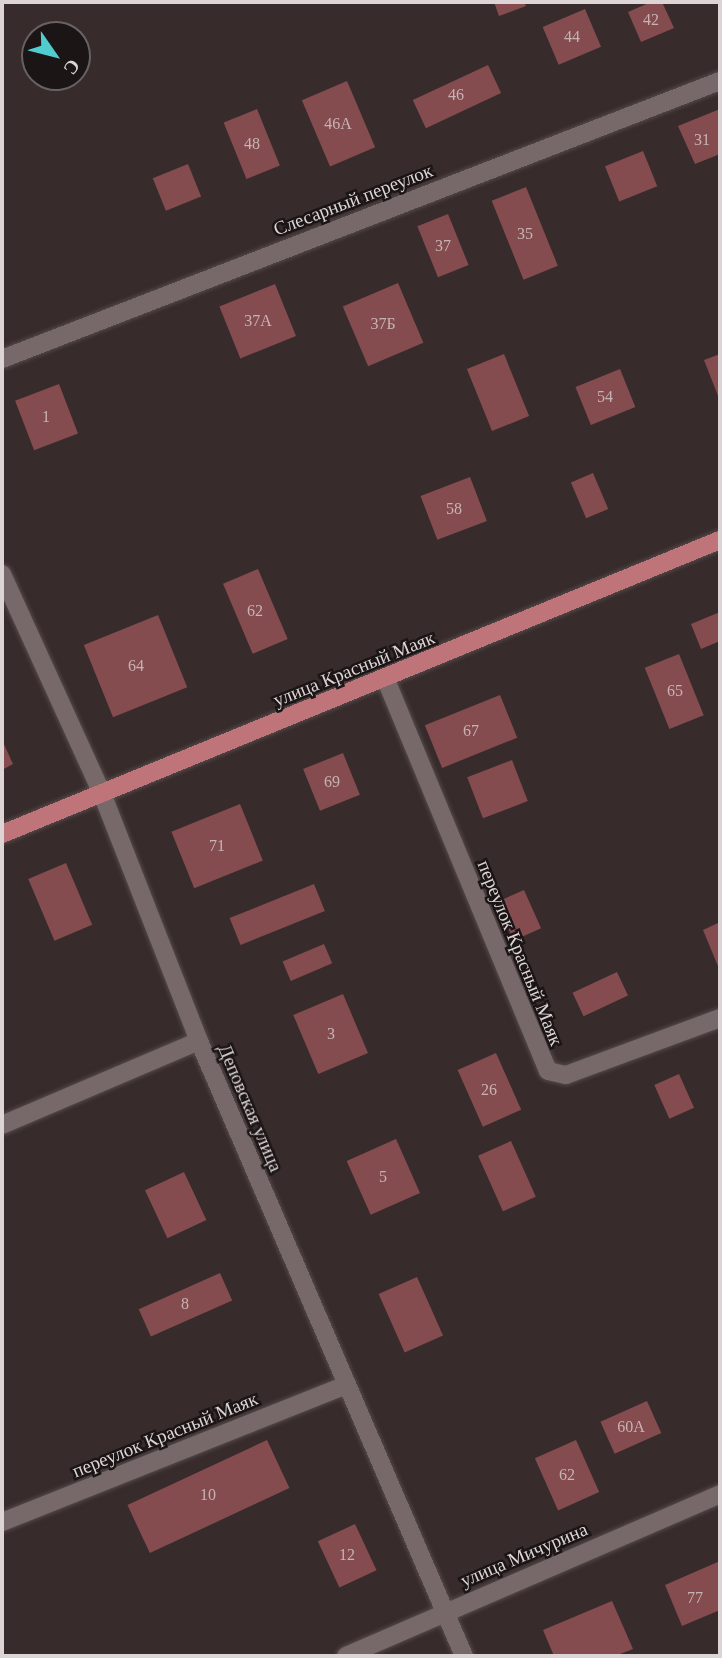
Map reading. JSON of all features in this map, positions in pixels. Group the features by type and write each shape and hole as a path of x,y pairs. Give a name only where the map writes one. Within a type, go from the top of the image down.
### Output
{"main road":[{"name":"улица Красный Маяк","path":"2,834 101,791 386,680 720,540"}],"street":[{"name":"Слесарный переулок","path":"2,359 720,81"},
{"name":"Деповская улица","path":"2,574 101,791 199,1041 344,1386 464,1656"},
{"name":"переулок Красный Маяк","path":"386,680 548,1071 566,1075 720,1018"},
{"path":"2,1125 199,1041"},
{"name":"переулок Красный Маяк","path":"2,1522 344,1386"},
{"name":"улица Мичурина","path":"346,1656 720,1494"}],"building":[{"path":"494,2 524,2 526,6 499,16"},
{"path":"651,2 662,2 674,28 641,42 628,12"},
{"path":"585,9 601,47 559,65 543,27"},
{"path":"488,65 501,93 426,128 413,100"},
{"path":"347,81 375,147 330,166 302,100"},
{"path":"257,109 280,166 246,179 224,122"},
{"path":"720,109 720,154 695,164 678,126"},
{"path":"643,151 657,186 619,202 605,166"},
{"path":"188,164 201,196 166,211 153,178"},
{"path":"526,187 558,266 524,280 492,201"},
{"path":"448,214 469,265 438,277 417,226"},
{"path":"398,283 423,343 368,366 343,306"},
{"path":"275,284 296,336 240,358 219,306"},
{"path":"504,354 529,416 492,431 467,369"},
{"path":"720,354 720,401 704,360"},
{"path":"620,369 635,407 591,425 575,387"},
{"path":"59,384 78,433 34,450 15,401"},
{"path":"593,473 608,509 586,518 571,482"},
{"path":"470,477 487,521 437,540 421,496"},
{"path":"258,569 288,639 253,654 223,584"},
{"path":"720,612 720,641 701,649 691,624"},
{"path":"158,615 187,687 113,717 84,645"},
{"path":"679,654 704,715 669,729 645,668"},
{"path":"500,695 517,738 442,768 425,725"},
{"path":"2,740 13,764 2,770"},
{"path":"343,753 360,795 320,811 303,769"},
{"path":"512,760 528,801 483,818 467,777"},
{"path":"240,804 263,861 194,888 171,832"},
{"path":"66,863 92,925 54,941 28,879"},
{"path":"314,884 325,911 240,945 230,918"},
{"path":"524,890 541,928 514,941 497,902"},
{"path":"720,922 720,971 703,930"},
{"path":"324,944 332,963 291,981 283,962"},
{"path":"617,972 628,996 584,1016 573,993"},
{"path":"343,994 368,1053 318,1074 293,1015"},
{"path":"496,1053 521,1110 483,1127 458,1070"},
{"path":"679,1074 694,1108 669,1119 654,1085"},
{"path":"396,1139 420,1193 371,1215 347,1161"},
{"path":"511,1141 536,1197 503,1211 478,1156"},
{"path":"184,1172 206,1220 167,1238 145,1190"},
{"path":"220,1273 232,1300 151,1337 139,1309"},
{"path":"417,1277 443,1335 405,1353 379,1294"},
{"path":"647,1401 661,1433 615,1454 600,1422"},
{"path":"267,1440 289,1488 150,1553 127,1505"},
{"path":"576,1440 599,1492 558,1510 535,1458"},
{"path":"355,1524 377,1570 339,1588 318,1541"},
{"path":"720,1561 720,1610 682,1626 665,1585"},
{"path":"612,1601 633,1649 615,1656 554,1656 543,1630"}]}
